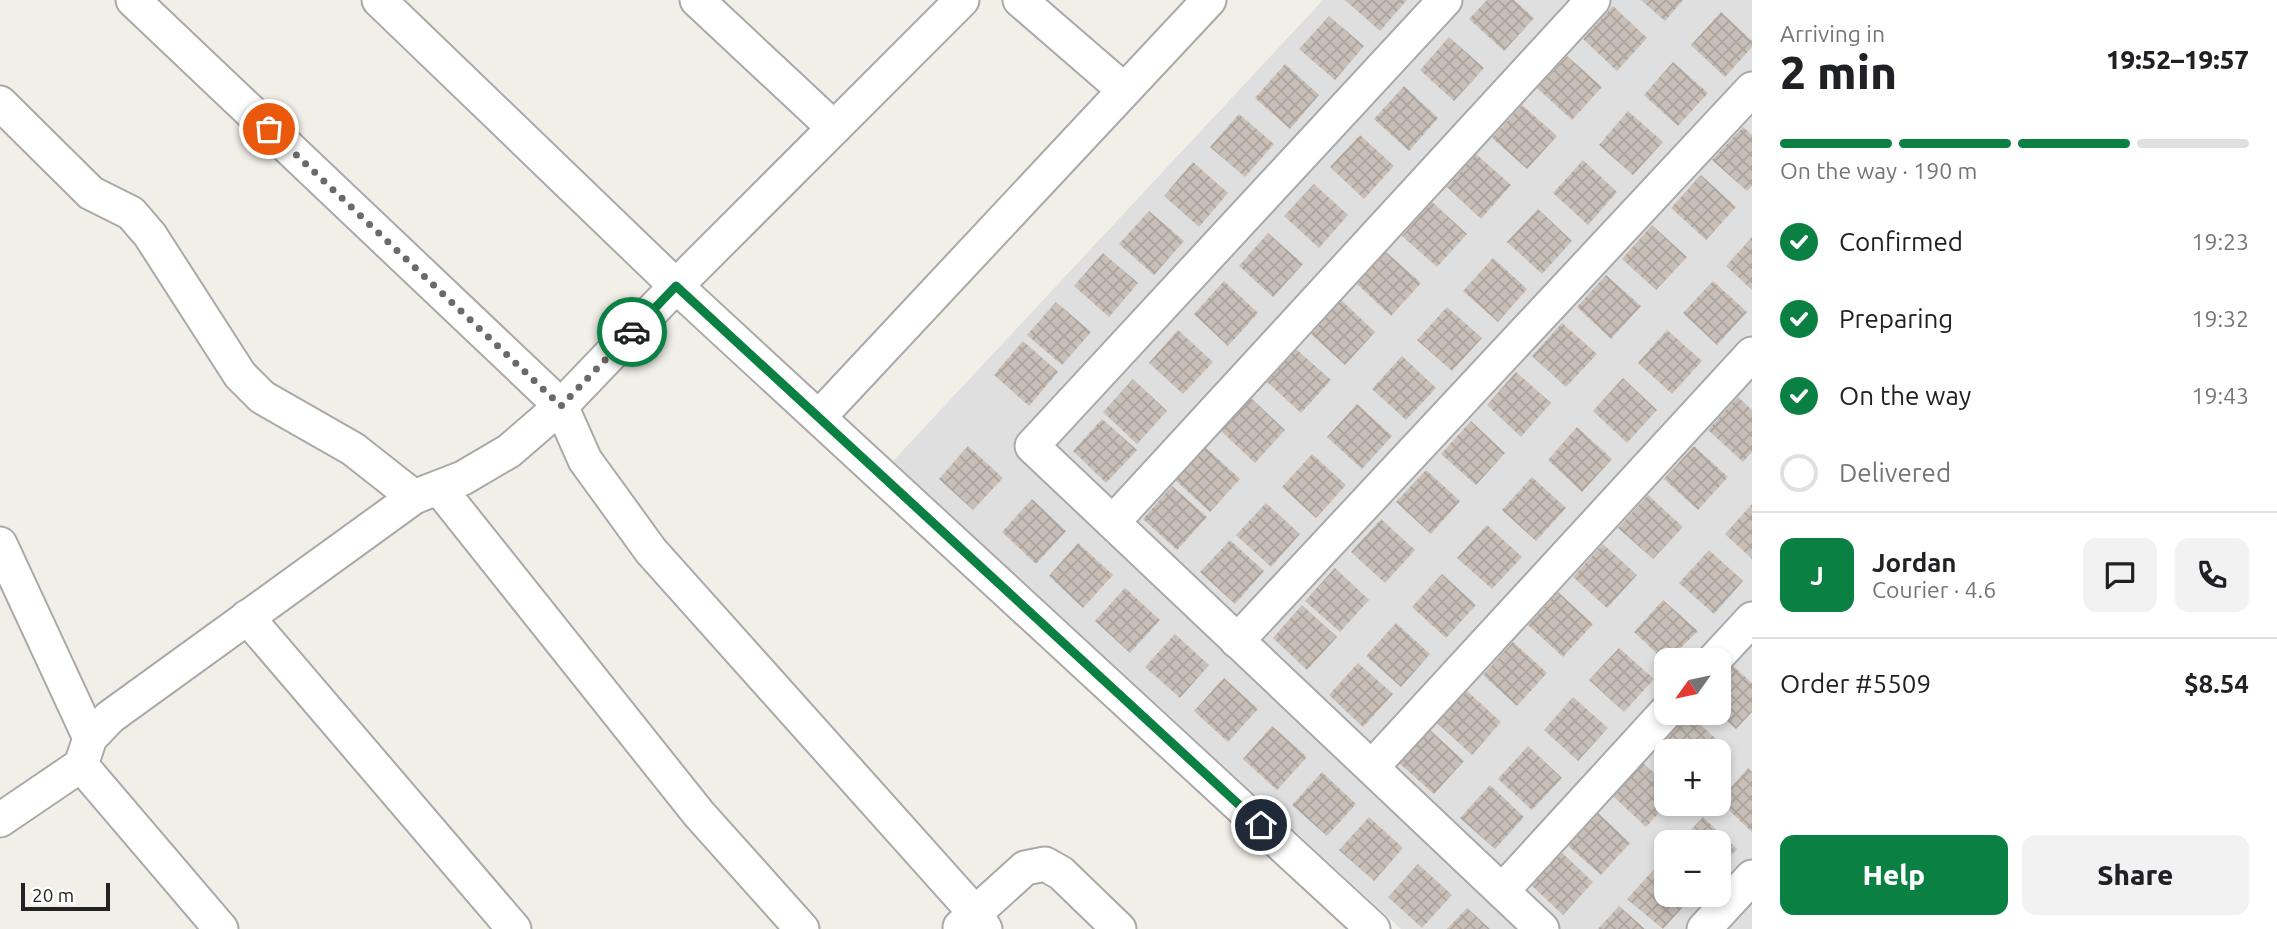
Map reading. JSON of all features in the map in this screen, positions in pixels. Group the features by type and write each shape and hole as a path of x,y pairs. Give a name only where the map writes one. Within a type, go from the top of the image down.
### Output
{"street":[{"path":"134,0 561,406 585,460 651,551 973,924 1026,868 1045,864 1061,873 1119,929"},
{"path":"379,0 676,286 1373,929"},
{"path":"697,0 834,128"},
{"path":"0,820 85,752 110,717 247,617 426,492 509,452 561,406 676,286 962,0"},
{"path":"1020,0 1124,90"},
{"path":"819,417 1209,0"},
{"path":"1445,0 1032,446 1542,929"},
{"path":"1113,523 1593,0"},
{"path":"1237,640 1752,89"},
{"path":"0,103 91,192 131,213 150,234 240,375 262,397 426,492 699,814 802,929"},
{"path":"1372,767 1752,354"},
{"path":"0,544 85,752 220,929"},
{"path":"247,617 514,929"},
{"path":"1725,648 1752,619"},
{"path":"1502,891 1654,725"},
{"path":"1704,929 1752,877"}],"shaded area":[{"path":"1323,0 1752,0 1752,929 1401,929 893,461"}],"building":[{"path":"1345,0 1407,0 1380,31"},
{"path":"1487,0 1514,0 1534,18 1504,51 1469,19"},
{"path":"1641,0 1683,0 1665,21"},
{"path":"1613,6 1647,38 1617,71 1583,39"},
{"path":"1721,12 1752,41 1752,47 1725,77 1691,45"},
{"path":"1329,16 1364,46 1335,80 1299,49"},
{"path":"1449,37 1484,68 1454,101 1420,70"},
{"path":"1567,56 1602,87 1572,120 1537,88"},
{"path":"1673,62 1708,93 1678,126 1644,95"},
{"path":"1285,64 1319,95 1290,129 1255,98"},
{"path":"1404,86 1438,118 1409,151 1374,119"},
{"path":"1522,105 1557,136 1527,169 1492,138"},
{"path":"1628,111 1663,142 1633,175 1599,145"},
{"path":"1239,114 1274,144 1245,177 1210,147"},
{"path":"1743,127 1752,135 1752,186 1747,191 1712,160"},
{"path":"1360,135 1394,166 1364,199 1330,167"},
{"path":"1476,154 1511,185 1481,219 1447,187"},
{"path":"1583,160 1617,192 1588,225 1553,193"},
{"path":"1193,162 1228,193 1199,227 1164,196"},
{"path":"1701,175 1736,207 1706,240 1671,208"},
{"path":"1314,184 1348,215 1319,248 1284,216"},
{"path":"1432,202 1467,234 1437,267 1402,236"},
{"path":"1538,209 1572,241 1542,274 1507,242"},
{"path":"1149,211 1184,241 1154,275 1119,244"},
{"path":"1652,225 1687,257 1656,290 1622,259"},
{"path":"1268,233 1303,264 1273,297 1239,266"},
{"path":"1752,237 1752,290 1726,266"},
{"path":"1386,252 1421,283 1391,316 1357,284"},
{"path":"1103,253 1138,283 1109,317 1074,286"},
{"path":"1493,258 1527,289 1498,322 1463,291"},
{"path":"1606,275 1641,306 1611,339 1577,307"},
{"path":"1224,281 1258,313 1228,346 1194,314"},
{"path":"1713,281 1747,312 1717,345 1683,313"},
{"path":"1341,300 1375,332 1345,365 1311,334"},
{"path":"1056,302 1091,332 1062,365 1027,335"},
{"path":"1447,307 1482,338 1452,371 1417,340"},
{"path":"1562,323 1597,354 1566,387 1532,356"},
{"path":"1178,330 1213,362 1183,394 1149,363"},
{"path":"1667,330 1702,361 1672,394 1638,363"},
{"path":"1023,341 1058,372 1029,406 994,375"},
{"path":"1296,349 1331,380 1301,413 1267,382"},
{"path":"1402,356 1436,388 1406,420 1372,389"},
{"path":"1516,372 1551,403 1521,437 1487,405"},
{"path":"1623,378 1657,410 1627,443 1593,411"},
{"path":"1133,379 1167,411 1137,444 1103,412"},
{"path":"1738,397 1752,410 1752,452 1743,462 1708,430"},
{"path":"1251,398 1285,430 1255,463 1221,431"},
{"path":"1357,404 1392,436 1362,469 1327,437"},
{"path":"1102,419 1137,450 1106,483 1073,451"},
{"path":"1471,421 1505,453 1476,485 1441,454"},
{"path":"1577,427 1612,459 1582,492 1548,460"},
{"path":"968,446 1003,478 973,510 939,479"},
{"path":"1694,446 1728,477 1698,510 1664,479"},
{"path":"1205,447 1240,479 1210,512 1175,480"},
{"path":"1312,454 1346,485 1316,518 1282,487"},
{"path":"1426,470 1460,501 1431,534 1396,502"},
{"path":"1532,477 1566,508 1536,541 1502,510"},
{"path":"1172,486 1207,517 1177,550 1143,519"},
{"path":"1648,495 1683,527 1653,559 1618,528"},
{"path":"1032,499 1066,531 1036,564 1002,532"},
{"path":"1266,503 1300,534 1271,567 1236,535"},
{"path":"1752,504 1752,559 1725,534"},
{"path":"1381,519 1415,550 1385,583 1351,552"},
{"path":"1487,525 1522,557 1492,589 1457,558"},
{"path":"1230,540 1264,571 1235,604 1200,572"},
{"path":"1078,543 1113,575 1083,608 1049,576"},
{"path":"1603,544 1637,575 1607,608 1573,577"},
{"path":"1709,550 1743,581 1714,614 1679,583"},
{"path":"1335,568 1369,600 1340,632 1305,601"},
{"path":"1442,574 1476,605 1446,638 1412,607"},
{"path":"1125,588 1160,620 1130,653 1095,621"},
{"path":"1558,592 1593,624 1563,657 1528,625"},
{"path":"1663,600 1698,631 1680,648 1654,648 1654,651 1634,632"},
{"path":"1302,605 1337,637 1307,670 1273,638"},
{"path":"1396,623 1430,654 1401,687 1366,656"},
{"path":"1175,634 1209,665 1180,698 1145,667"},
{"path":"1513,642 1547,673 1517,706 1483,675"},
{"path":"1619,648 1654,679 1624,712 1589,680"},
{"path":"1358,663 1393,694 1363,727 1329,695"},
{"path":"1731,666 1752,683 1752,712 1736,729 1731,725"},
{"path":"1224,678 1258,709 1228,742 1194,711"},
{"path":"1467,691 1501,722 1472,755 1437,723"},
{"path":"1573,697 1608,728 1578,761 1544,730"},
{"path":"1676,725 1701,725 1716,739 1664,739"},
{"path":"1272,726 1307,757 1277,790 1243,759"},
{"path":"1430,730 1464,761 1434,794 1399,763"},
{"path":"1528,746 1562,778 1532,810 1498,779"},
{"path":"1642,762 1654,773 1656,816 1646,827 1612,795"},
{"path":"1748,768 1752,772 1752,832 1731,812 1731,787"},
{"path":"1322,772 1356,804 1327,836 1292,805"},
{"path":"1490,785 1524,817 1495,849 1460,818"},
{"path":"1596,811 1630,843 1601,875 1566,844"},
{"path":"1369,817 1403,848 1374,881 1339,850"},
{"path":"1703,817 1717,830 1691,830"},
{"path":"1731,843 1737,849 1731,855"},
{"path":"1559,850 1593,882 1563,915 1529,883"},
{"path":"1418,864 1452,895 1422,928 1388,897"},
{"path":"1654,869 1654,907 1683,907 1663,929 1627,899"},
{"path":"1619,906 1645,929 1598,929"},
{"path":"1467,908 1490,929 1447,929"}],"way so far":[{"path":"269,129 561,406 632,332"}],"route":[{"path":"632,332 676,286 1261,825"}]}
